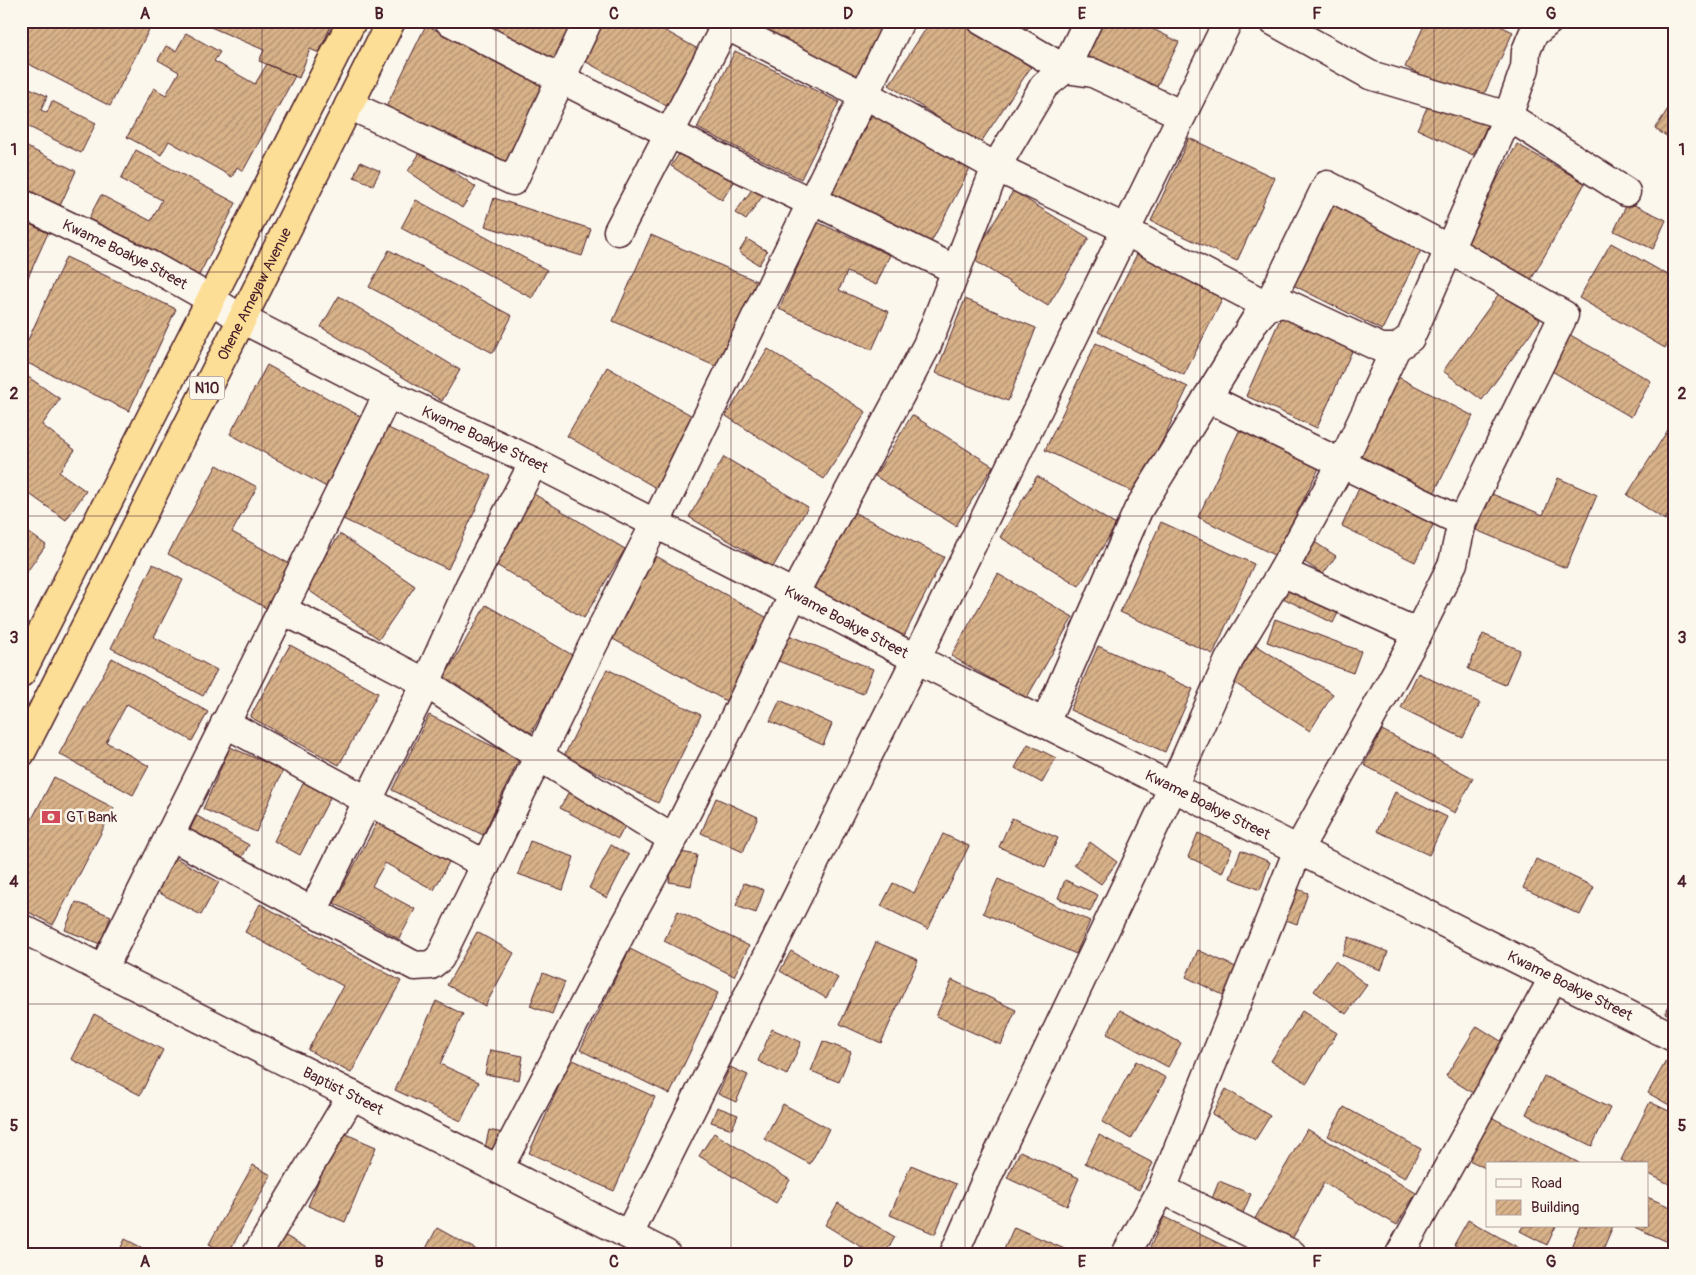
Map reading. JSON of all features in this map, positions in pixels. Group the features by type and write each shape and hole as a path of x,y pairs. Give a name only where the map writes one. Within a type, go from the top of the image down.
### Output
{"highway":[{"name":"N10","path":"21,673 352,21"},
{"name":"Ohene Ameyaw Avenue","path":"21,753 391,21"}],"street":[{"path":"449,21 560,80 669,134 810,202 812,200 956,270"},
{"path":"349,105 513,181 588,21"},
{"path":"169,835 415,966 431,965 440,958 540,757 593,645 655,524 900,21"},
{"path":"982,21 1066,69 1092,73 1182,115"},
{"path":"498,1168 673,839 730,727 794,594 927,345 996,167 1044,86 1066,69 1088,21"},
{"path":"629,1234 916,659 1228,21"},
{"path":"1273,21 1370,75 1508,116 1626,192"},
{"path":"954,1254 990,1171 1172,787 1229,660 1282,572 1342,464 1396,348 1410,338 1508,116 1525,68 1526,51 1532,34 1548,21"},
{"path":"618,231 724,23 862,95 864,94 996,167 1126,229 1129,233 1268,306 1285,303 1381,348 1396,348"},
{"path":"1045,723 1138,510 1256,319 1268,306 1327,185 1449,249 1564,315 1462,522 1453,563 1418,634 1298,850 1162,1189 1126,1254"},
{"name":"Kwame Boakye Street","path":"21,203 150,265 242,319 388,394 534,462 794,594 916,659 1675,1038"},
{"path":"103,969 388,394"},
{"path":"1207,398 1462,522"},
{"path":"314,911 426,683 470,585 534,462"},
{"path":"1282,572 1418,634"},
{"path":"282,610 426,683 540,757 673,839"},
{"path":"225,723 486,866"},
{"name":"Baptist Street","path":"21,928 666,1254"},
{"path":"1400,1254 1554,977"},
{"path":"257,1254 352,1095"},
{"path":"1162,1189 1263,1248 1292,1254"}],"building":[{"path":"29,21 153,22 110,106 21,60 21,37"},
{"path":"208,21 333,21 319,53 310,49 299,78 259,61 264,50 206,25"},
{"path":"462,21 584,21 560,70"},
{"path":"599,21 648,21 705,53 674,110 579,58"},
{"path":"755,21 888,21 854,83 752,26"},
{"path":"931,21 962,21 1031,67 979,145 889,85"},
{"path":"998,21 1032,21 1023,36"},
{"path":"1093,21 1137,21 1179,42 1155,90 1078,52"},
{"path":"1163,21 1187,21 1184,29"},
{"path":"1426,21 1490,21 1513,32 1480,103 1405,67"},
{"path":"426,25 545,85 504,168 385,109"},
{"path":"186,33 220,52 214,61 255,84 267,64 295,76 243,171 237,167 232,177 169,141 161,155 127,137 154,88 166,95 179,72 158,60 166,46 176,51"},
{"path":"735,51 839,102 801,179 697,128"},
{"path":"21,84 47,96 41,110 47,113 52,101 96,123 81,153 21,123"},
{"path":"1432,97 1488,124 1473,155 1417,129"},
{"path":"1675,98 1675,141 1655,129"},
{"path":"877,105 976,157 927,250 829,198"},
{"path":"1189,138 1275,178 1237,261 1151,221"},
{"path":"21,144 76,171 59,208 21,189"},
{"path":"1517,144 1585,183 1531,280 1462,242"},
{"path":"685,145 736,179 722,200 671,166"},
{"path":"136,150 236,203 195,283 85,225 101,195 151,221 162,200 121,179"},
{"path":"422,150 476,187 462,208 408,171"},
{"path":"360,162 380,171 373,185 354,177"},
{"path":"758,181 768,188 746,220 735,213"},
{"path":"1013,191 1089,238 1048,306 972,259"},
{"path":"494,198 591,229 582,256 485,226"},
{"path":"416,200 547,270 532,298 401,228"},
{"path":"1334,201 1423,246 1382,330 1293,285"},
{"path":"1628,202 1666,220 1653,249 1614,231"},
{"path":"21,220 48,233 21,293"},
{"path":"817,222 890,255 876,285 847,272 839,290 889,312 872,350 779,309"},
{"path":"651,235 761,283 724,370 613,321"},
{"path":"747,239 767,251 759,265 739,252"},
{"path":"1611,243 1675,279 1675,331 1665,348 1579,298"},
{"path":"389,250 512,316 493,353 369,287"},
{"path":"1139,250 1225,294 1184,375 1098,332"},
{"path":"66,257 176,309 129,411 21,360 21,355"},
{"path":"1501,291 1540,320 1482,400 1443,371"},
{"path":"339,296 460,370 442,401 321,327"},
{"path":"965,299 1036,328 1008,401 936,373"},
{"path":"1281,317 1353,349 1317,428 1246,396"},
{"path":"1565,332 1651,381 1631,417 1545,367"},
{"path":"1096,343 1188,387 1137,494 1045,450"},
{"path":"768,349 866,412 824,479 726,416"},
{"path":"267,365 369,421 332,490 230,434"},
{"path":"607,367 696,418 656,488 567,436"},
{"path":"21,372 60,399 42,425 75,450 59,472 86,491 66,520 21,488"},
{"path":"1398,377 1473,416 1432,497 1357,459"},
{"path":"912,415 993,466 956,526 875,476"},
{"path":"1242,425 1321,464 1276,556 1198,517"},
{"path":"1671,425 1675,427 1675,504 1665,520 1627,495"},
{"path":"386,427 491,476 448,569 343,519"},
{"path":"724,457 808,507 773,567 689,517"},
{"path":"217,465 257,487 232,532 290,564 266,608 168,554"},
{"path":"1037,476 1116,525 1079,586 1000,537"},
{"path":"1558,478 1597,495 1566,568 1476,530 1492,494 1543,515"},
{"path":"1360,486 1434,523 1415,562 1342,526"},
{"path":"534,494 625,549 584,618 493,563"},
{"path":"849,510 944,557 903,638 809,591"},
{"path":"1161,522 1254,564 1213,654 1120,612"},
{"path":"21,527 46,545 21,580"},
{"path":"340,534 415,586 379,639 304,587"},
{"path":"1310,539 1336,556 1323,574 1298,558"},
{"path":"656,556 773,621 728,702 611,638"},
{"path":"153,564 183,580 154,637 217,670 203,696 111,648"},
{"path":"998,574 1073,617 1026,699 951,656"},
{"path":"1285,579 1341,607 1333,623 1277,595"},
{"path":"486,605 574,656 531,733 442,681"},
{"path":"1275,619 1361,651 1353,673 1267,642"},
{"path":"783,633 873,669 863,694 773,659"},
{"path":"1483,634 1520,650 1505,685 1468,669"},
{"path":"290,645 378,693 339,765 250,717"},
{"path":"1256,645 1333,694 1310,731 1233,682"},
{"path":"1098,646 1193,689 1165,752 1070,710"},
{"path":"112,658 208,712 192,741 127,704 106,742 149,766 133,795 59,754"},
{"path":"607,669 701,715 658,803 564,756"},
{"path":"1418,673 1480,703 1463,738 1401,708"},
{"path":"780,700 832,724 823,745 770,721"},
{"path":"429,715 519,759 483,835 392,790"},
{"path":"1382,730 1473,778 1455,813 1364,765"},
{"path":"1028,744 1056,758 1042,783 1015,768"},
{"path":"230,747 283,770 256,832 203,809"},
{"path":"54,777 114,808 53,925 21,908 21,840"},
{"path":"304,782 331,796 300,855 274,841"},
{"path":"570,789 628,820 618,839 560,808"},
{"path":"1395,792 1447,817 1429,855 1377,831"},
{"path":"716,798 758,817 743,852 701,833"},
{"path":"197,816 249,845 240,861 188,833"},
{"path":"1012,818 1058,838 1045,867 999,847"},
{"path":"378,821 450,860 434,890 385,863 372,886 415,909 399,939 334,903"},
{"path":"1198,833 1232,849 1222,873 1188,857"},
{"path":"943,834 969,846 928,929 881,906 893,883 914,893"},
{"path":"530,841 574,857 563,890 518,874"},
{"path":"1090,842 1117,862 1101,884 1074,865"},
{"path":"611,845 629,855 607,898 589,888"},
{"path":"1241,850 1270,862 1260,890 1230,878"},
{"path":"675,851 697,855 691,886 669,882"},
{"path":"172,856 219,882 201,915 154,890"},
{"path":"1536,859 1594,887 1580,915 1523,888"},
{"path":"998,879 1090,921 1076,954 983,913"},
{"path":"1065,880 1098,895 1090,912 1058,898"},
{"path":"744,883 764,890 756,913 736,906"},
{"path":"1289,886 1308,893 1297,924 1278,917"},
{"path":"76,902 111,916 100,944 65,930"},
{"path":"260,904 401,981 351,1073 308,1050 343,986 245,932"},
{"path":"678,911 749,946 734,976 664,941"},
{"path":"477,932 514,953 485,1006 447,985"},
{"path":"1349,937 1388,952 1381,970 1342,955"},
{"path":"876,942 918,960 881,1043 840,1024"},
{"path":"630,949 718,993 670,1094 580,1050"},
{"path":"1198,950 1238,968 1225,996 1186,977"},
{"path":"791,951 838,978 826,998 780,971"},
{"path":"1335,961 1367,985 1346,1014 1314,991"},
{"path":"543,973 565,982 552,1014 530,1006"},
{"path":"952,980 1016,1010 1001,1045 936,1016"},
{"path":"1675,995 1675,1018 1665,1013"},
{"path":"436,1001 463,1014 440,1064 479,1082 461,1121 395,1090"},
{"path":"1120,1010 1181,1043 1168,1067 1107,1034"},
{"path":"1302,1011 1337,1033 1307,1083 1271,1061"},
{"path":"94,1014 163,1050 140,1095 71,1059"},
{"path":"1477,1026 1507,1045 1476,1095 1446,1076"},
{"path":"772,1029 801,1042 787,1075 758,1061"},
{"path":"823,1041 851,1052 839,1082 811,1071"},
{"path":"490,1050 523,1056 519,1080 485,1074"},
{"path":"571,1059 655,1097 614,1191 529,1153"},
{"path":"1136,1061 1166,1078 1131,1139 1102,1122"},
{"path":"1666,1061 1675,1066 1675,1098 1671,1106 1648,1093"},
{"path":"730,1067 748,1075 736,1102 718,1094"},
{"path":"1544,1076 1610,1108 1592,1146 1526,1114"},
{"path":"1226,1089 1270,1116 1255,1140 1212,1114"},
{"path":"1650,1102 1675,1114 1675,1187 1648,1174 1648,1162 1625,1162 1621,1160"},
{"path":"783,1104 829,1129 810,1164 764,1139"},
{"path":"717,1107 738,1115 732,1129 711,1122"},
{"path":"1344,1107 1421,1149 1405,1178 1328,1136"},
{"path":"1491,1117 1577,1162 1486,1162 1486,1168 1469,1160"},
{"path":"1307,1129 1416,1193 1397,1225 1324,1183 1287,1248 1250,1227"},
{"path":"489,1130 507,1134 503,1153 485,1148"},
{"path":"339,1131 376,1147 345,1222 308,1206"},
{"path":"714,1133 790,1180 776,1203 699,1156"},
{"path":"1099,1135 1153,1163 1139,1190 1085,1163"},
{"path":"1020,1151 1079,1178 1067,1206 1007,1178"},
{"path":"253,1165 271,1175 228,1254 209,1244"},
{"path":"911,1165 956,1184 935,1234 890,1215"},
{"path":"1219,1181 1251,1194 1240,1220 1209,1206"},
{"path":"1648,1197 1675,1209 1675,1245 1637,1228 1648,1228"},
{"path":"838,1203 895,1237 885,1254 873,1254 825,1225"},
{"path":"1164,1217 1239,1253 1239,1254 1147,1254"},
{"path":"1468,1220 1530,1254 1471,1254 1454,1245"},
{"path":"270,1227 310,1250 307,1254 283,1254 262,1241"},
{"path":"1014,1227 1076,1254 1002,1254"},
{"path":"437,1228 484,1254 423,1254"},
{"path":"1522,1228 1555,1228 1547,1245 1520,1231"},
{"path":"1579,1228 1612,1228 1601,1254 1568,1254"},
{"path":"125,1239 154,1254 118,1254"}],"place":[{"name":"GT Bank","path":"51,817"}]}
